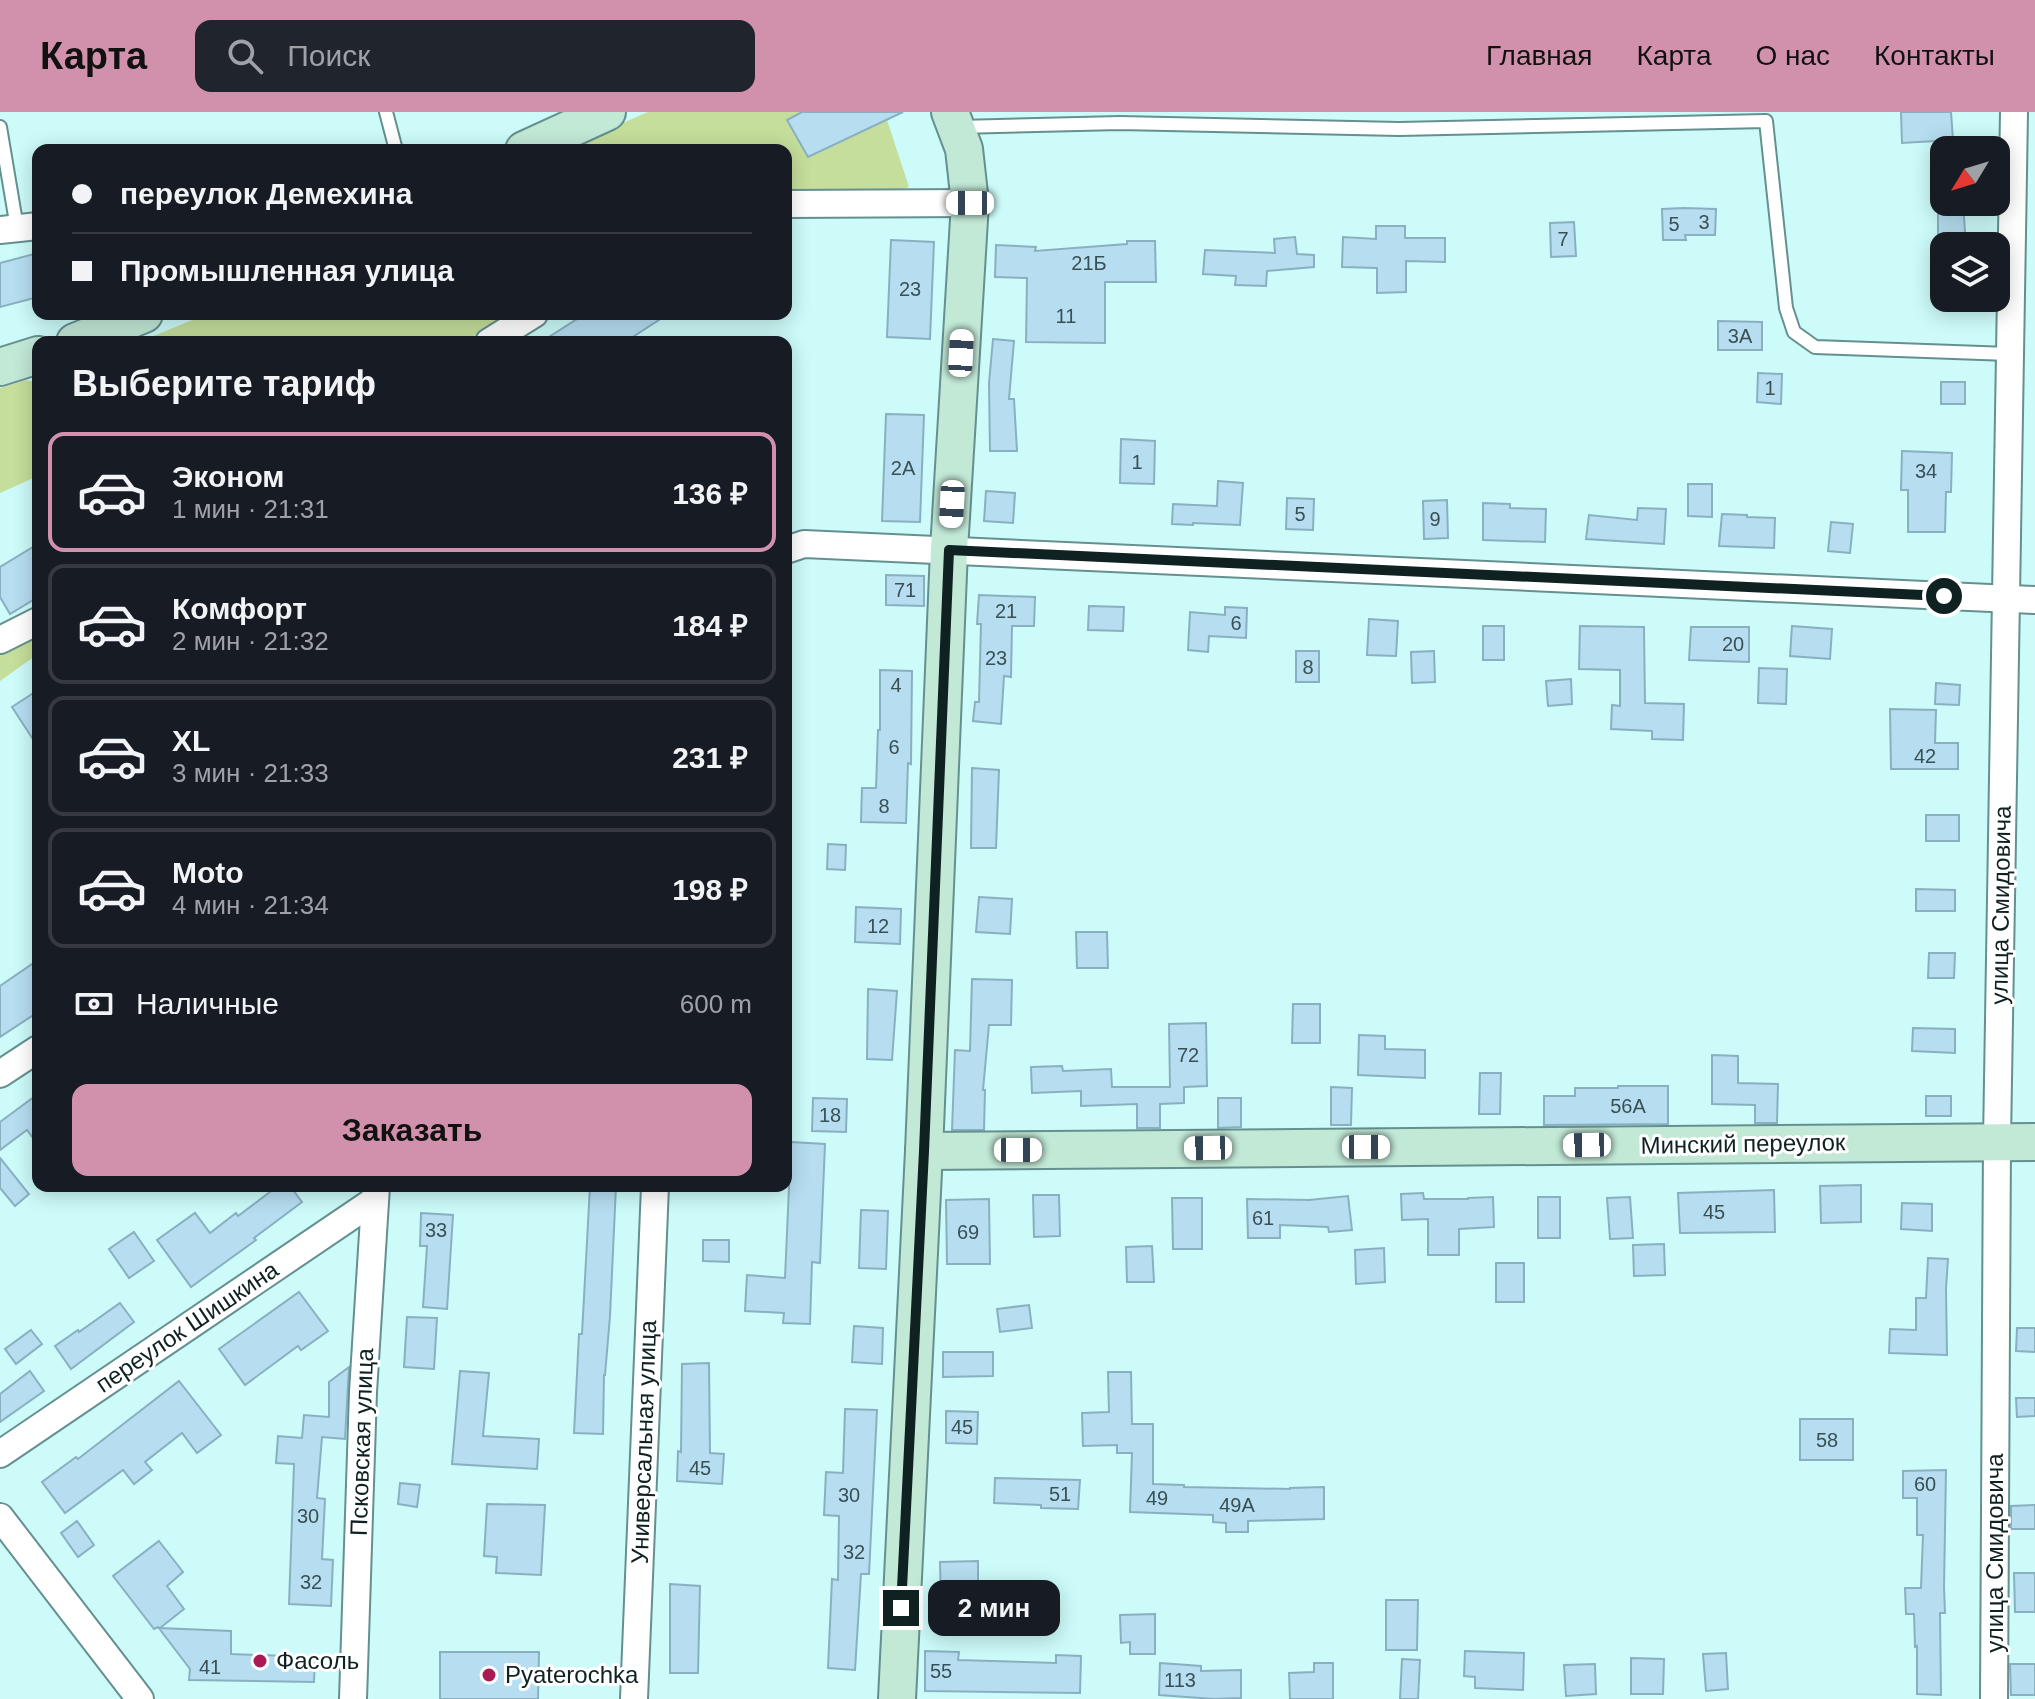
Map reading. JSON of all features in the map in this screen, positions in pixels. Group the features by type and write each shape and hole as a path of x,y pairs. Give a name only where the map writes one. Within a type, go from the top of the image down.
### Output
{"main road":[{"path":"537,144 604,113"},
{"path":"897,1699 949,550 970,203 964,149 953,120"},
{"path":"90,336 129,320"},
{"path":"0,367 32,357"},
{"name":"Минский переулок","path":"924,1151 2035,1142"}],"street":[{"name":"улица Смидовича","path":"1994,1699 1997,1141 2014,112"},
{"path":"792,204 970,203"},
{"path":"499,336 524,320"},
{"path":"792,548 804,544 949,550 2035,600"},
{"path":"0,640 32,624"},
{"path":"0,1074 32,1053"},
{"name":"Универсальная улица","path":"634,1699 655,1192"},
{"name":"переулок Шишкина","path":"0,1454 375,1193"},
{"name":"Псковская улица","path":"353,1699 363,1392 375,1193"},
{"path":"0,1517 140,1699"}],"lane":[{"path":"386,112 394,144"},
{"path":"953,120 1119,117 1399,129 1766,121 1786,308 1794,332 1815,347 2009,354"},
{"path":"0,127 18,228"}],"green space":[{"path":"648,112 802,112 788,120 809,157 887,120 909,187 891,193 792,196 792,144 574,144"},
{"path":"192,320 503,320 473,336 154,336"},
{"path":"26,380 32,382 32,479 0,493 0,388"},
{"path":"32,632 32,658 0,681 0,644"}],"building":[{"path":"802,112 903,112 808,157 787,120"},
{"path":"1901,112 1951,112 1953,136 1930,136 1930,141 1902,143"},
{"path":"1662,209 1716,209 1715,235 1685,235 1686,240 1663,240"},
{"path":"1938,216 1964,216 1965,232 1938,232"},
{"path":"1574,222 1576,256 1551,257 1550,223"},
{"path":"1376,226 1405,226 1405,238 1445,238 1445,262 1406,261 1406,292 1377,293 1377,268 1342,267 1343,237 1376,239"},
{"path":"1295,237 1297,254 1314,255 1314,267 1267,271 1266,286 1235,285 1236,276 1203,274 1205,250 1275,253 1274,239"},
{"path":"891,240 934,242 930,339 887,337"},
{"path":"1127,241 1155,241 1156,282 1105,282 1105,343 1026,342 1027,278 995,277 996,245 1036,247 1035,251 1127,244"},
{"path":"32,255 32,299 0,307 0,263"},
{"path":"576,320 659,320 634,336 550,336"},
{"path":"1718,321 1762,322 1762,350 1718,350"},
{"path":"993,339 1014,341 1009,399 1014,399 1017,451 990,451 989,383"},
{"path":"1758,373 1782,374 1781,404 1757,402"},
{"path":"1941,382 1965,382 1965,404 1941,404"},
{"path":"886,414 924,415 920,522 882,521"},
{"path":"1121,439 1155,441 1154,484 1120,483"},
{"path":"1902,451 1952,453 1951,492 1946,492 1945,532 1908,532 1908,490 1901,490"},
{"path":"1218,481 1243,483 1240,525 1172,524 1173,504 1217,506"},
{"path":"1688,484 1712,484 1712,517 1688,516"},
{"path":"986,491 1015,493 1013,523 984,521"},
{"path":"1287,498 1314,499 1313,530 1286,529"},
{"path":"1447,500 1448,538 1424,539 1423,501"},
{"path":"1483,503 1510,504 1510,508 1546,509 1545,542 1483,540"},
{"path":"1638,508 1666,509 1664,544 1586,539 1589,515 1637,520"},
{"path":"1722,514 1775,518 1774,548 1719,546"},
{"path":"1831,522 1853,524 1850,553 1828,551"},
{"path":"32,548 32,601 10,614 0,597 0,567"},
{"path":"886,575 924,576 924,606 886,605"},
{"path":"979,595 1035,597 1034,626 1012,626 1011,677 1004,676 1001,724 973,721 975,702 979,702"},
{"path":"1089,606 1124,607 1123,631 1088,630"},
{"path":"1225,607 1247,608 1246,638 1209,636 1208,652 1188,650 1190,612 1225,615"},
{"path":"1369,619 1398,621 1396,656 1367,655"},
{"path":"1483,626 1504,626 1504,660 1483,660"},
{"path":"1580,626 1644,627 1645,703 1684,704 1683,740 1652,739 1652,731 1611,729 1612,705 1620,706 1620,670 1579,669"},
{"path":"1792,626 1832,629 1830,659 1790,656"},
{"path":"1691,627 1749,627 1749,662 1689,660"},
{"path":"1296,651 1319,651 1319,682 1296,682"},
{"path":"1434,651 1435,682 1412,683 1411,652"},
{"path":"1759,668 1787,669 1786,704 1758,703"},
{"path":"880,670 912,671 911,764 908,763 906,823 861,822 862,788 876,788"},
{"path":"1571,679 1572,704 1548,706 1546,681"},
{"path":"1936,683 1960,685 1959,705 1935,704"},
{"path":"32,694 32,738 12,707"},
{"path":"1890,709 1936,710 1935,743 1958,743 1958,769 1891,769"},
{"path":"972,768 999,770 996,848 971,848"},
{"path":"1926,815 1959,815 1959,841 1926,841"},
{"path":"828,844 846,845 845,870 827,869"},
{"path":"1916,889 1955,890 1955,911 1916,911"},
{"path":"979,897 1012,899 1010,934 976,932"},
{"path":"856,907 901,909 900,944 855,942"},
{"path":"1076,932 1107,932 1108,968 1077,968"},
{"path":"1929,953 1955,953 1954,978 1928,978"},
{"path":"32,964 32,1016 0,1037 0,986"},
{"path":"972,979 1012,980 1011,1025 989,1025 983,1090 984,1130 952,1130 955,1050 970,1051"},
{"path":"868,989 897,991 892,1060 867,1059"},
{"path":"1293,1004 1320,1004 1320,1043 1292,1043"},
{"path":"1206,1023 1207,1086 1184,1087 1184,1103 1160,1104 1160,1128 1137,1128 1137,1104 1081,1106 1081,1091 1032,1093 1031,1067 1062,1066 1063,1071 1111,1069 1112,1087 1170,1087 1169,1024"},
{"path":"1913,1028 1955,1029 1955,1053 1912,1051"},
{"path":"1359,1035 1385,1036 1385,1049 1425,1050 1425,1078 1358,1075"},
{"path":"1712,1055 1738,1056 1738,1083 1778,1084 1777,1123 1755,1123 1755,1105 1712,1104"},
{"path":"1480,1073 1501,1073 1500,1114 1479,1114"},
{"path":"1668,1086 1668,1124 1544,1125 1544,1096 1575,1096 1575,1088"},
{"path":"1331,1087 1352,1088 1351,1125 1331,1125"},
{"path":"1926,1096 1951,1096 1951,1116 1926,1116"},
{"path":"32,1098 32,1137 27,1130 0,1150 0,1122"},
{"path":"813,1098 847,1099 846,1132 812,1131"},
{"path":"1218,1098 1241,1098 1241,1127 1218,1128"},
{"path":"792,1142 825,1144 820,1263 812,1262 810,1324 783,1323 784,1313 745,1311 747,1275 785,1278 789,1192 792,1192"},
{"path":"0,1158 29,1194 15,1206 0,1188"},
{"path":"1861,1185 1861,1222 1821,1223 1820,1186"},
{"path":"1774,1190 1775,1232 1680,1233 1678,1193"},
{"path":"270,1192 294,1192 302,1202 191,1287 157,1240 195,1213 210,1233 236,1213 238,1216"},
{"path":"590,1192 616,1192 603,1434 574,1433 579,1334 582,1334"},
{"path":"1423,1193 1424,1199 1493,1197 1494,1227 1459,1229 1459,1255 1428,1255 1428,1219 1402,1220 1401,1194"},
{"path":"1033,1195 1059,1195 1060,1236 1034,1237"},
{"path":"1348,1196 1352,1230 1329,1232 1328,1227 1280,1225 1280,1238 1248,1238 1247,1199 1309,1200"},
{"path":"1538,1197 1560,1197 1560,1238 1538,1238"},
{"path":"1630,1197 1633,1238 1610,1239 1607,1198"},
{"path":"1172,1198 1202,1198 1202,1249 1173,1249"},
{"path":"989,1199 990,1264 947,1264 946,1200"},
{"path":"1902,1203 1932,1204 1932,1231 1901,1229"},
{"path":"861,1210 888,1211 886,1269 859,1268"},
{"path":"421,1213 453,1215 447,1309 423,1307 427,1246 420,1246"},
{"path":"134,1232 154,1261 129,1278 109,1249"},
{"path":"703,1240 729,1240 729,1262 703,1261"},
{"path":"1664,1244 1665,1275 1634,1276 1633,1245"},
{"path":"1152,1246 1154,1282 1127,1282 1126,1247"},
{"path":"1384,1248 1385,1282 1356,1284 1355,1250"},
{"path":"1928,1258 1948,1259 1947,1355 1889,1353 1890,1329 1916,1330 1916,1298 1926,1298"},
{"path":"1496,1263 1524,1263 1524,1302 1496,1302"},
{"path":"299,1292 328,1331 301,1350 298,1346 245,1385 219,1349"},
{"path":"120,1303 134,1322 71,1369 55,1346"},
{"path":"1029,1305 1032,1328 1000,1332 997,1309"},
{"path":"407,1317 437,1318 434,1369 404,1367"},
{"path":"854,1326 883,1328 882,1364 852,1362"},
{"path":"2017,1328 2035,1328 2035,1352 2016,1351"},
{"path":"31,1330 42,1344 16,1364 5,1349"},
{"path":"943,1352 993,1352 993,1376 943,1377"},
{"path":"709,1363 710,1453 724,1454 722,1484 677,1481 678,1451 681,1452 682,1364"},
{"path":"349,1367 345,1439 322,1437 317,1498 325,1499 322,1559 333,1560 331,1606 289,1604 294,1464 276,1463 278,1436 302,1438 304,1415 329,1417 329,1382"},
{"path":"30,1371 44,1391 0,1422 0,1394"},
{"path":"460,1371 489,1373 483,1436 539,1439 537,1469 452,1464"},
{"path":"1108,1372 1131,1372 1132,1424 1153,1424 1153,1484 1290,1489 1324,1487 1324,1519 1248,1521 1248,1532 1226,1532 1226,1523 1213,1522 1213,1515 1130,1512 1132,1453 1117,1453 1117,1445 1083,1446 1082,1413 1109,1412"},
{"path":"179,1381 221,1435 197,1453 182,1433 145,1462 152,1470 134,1484 123,1470 65,1513 42,1482 76,1457 78,1459"},
{"path":"2016,1398 2035,1398 2035,1416 2017,1417"},
{"path":"845,1409 877,1410 869,1574 861,1574 855,1670 828,1668 832,1579 838,1580 839,1516 824,1515 826,1472 843,1473"},
{"path":"946,1411 978,1412 977,1444 946,1443"},
{"path":"1800,1419 1853,1419 1853,1460 1800,1460"},
{"path":"1946,1470 1945,1613 1940,1613 1941,1695 1917,1694 1914,1614 1906,1614 1905,1588 1921,1588 1923,1535 1917,1535 1917,1498 1903,1498 1903,1471"},
{"path":"995,1478 1080,1480 1078,1509 994,1503"},
{"path":"400,1483 420,1485 417,1507 398,1504"},
{"path":"487,1504 545,1505 541,1575 496,1573 497,1557 484,1556"},
{"path":"2035,1505 2035,1529 2011,1529 2011,1506"},
{"path":"77,1521 94,1545 78,1557 61,1533"},
{"path":"159,1541 183,1572 167,1586 184,1609 160,1628 231,1631 231,1654 315,1657 314,1682 189,1680 190,1669 113,1576"},
{"path":"978,1561 978,1600 941,1601 940,1562"},
{"path":"2014,1573 2035,1573 2035,1612 2015,1612"},
{"path":"670,1584 700,1586 698,1673 670,1673"},
{"path":"1386,1600 1418,1600 1417,1650 1386,1650"},
{"path":"1155,1614 1155,1654 1130,1654 1130,1642 1121,1643 1120,1615"},
{"path":"925,1651 959,1652 958,1660 1056,1663 1056,1655 1081,1656 1080,1693 925,1691"},
{"path":"1465,1651 1524,1653 1523,1690 1475,1688 1475,1677 1464,1676"},
{"name":"Pyaterochka","path":"440,1652 539,1652 538,1699 440,1699"},
{"path":"1726,1653 1728,1689 1706,1691 1703,1654"},
{"path":"1631,1658 1664,1659 1663,1694 1631,1694"},
{"path":"1402,1659 1420,1660 1418,1699 1400,1699"},
{"path":"1160,1663 1201,1666 1201,1671 1241,1670 1241,1698 1159,1695"},
{"path":"1314,1663 1333,1663 1333,1699 1290,1699 1289,1673 1314,1672"},
{"path":"1595,1664 1596,1694 1566,1696 1564,1665"},
{"path":"2010,1664 2035,1664 2035,1695 2011,1695"}],"place":[{"name":"Фасоль","path":"260,1661"},
{"name":"Pyaterochka","path":"489,1675"}],"route":[{"path":"901,1608 949,550 1944,596"}]}
